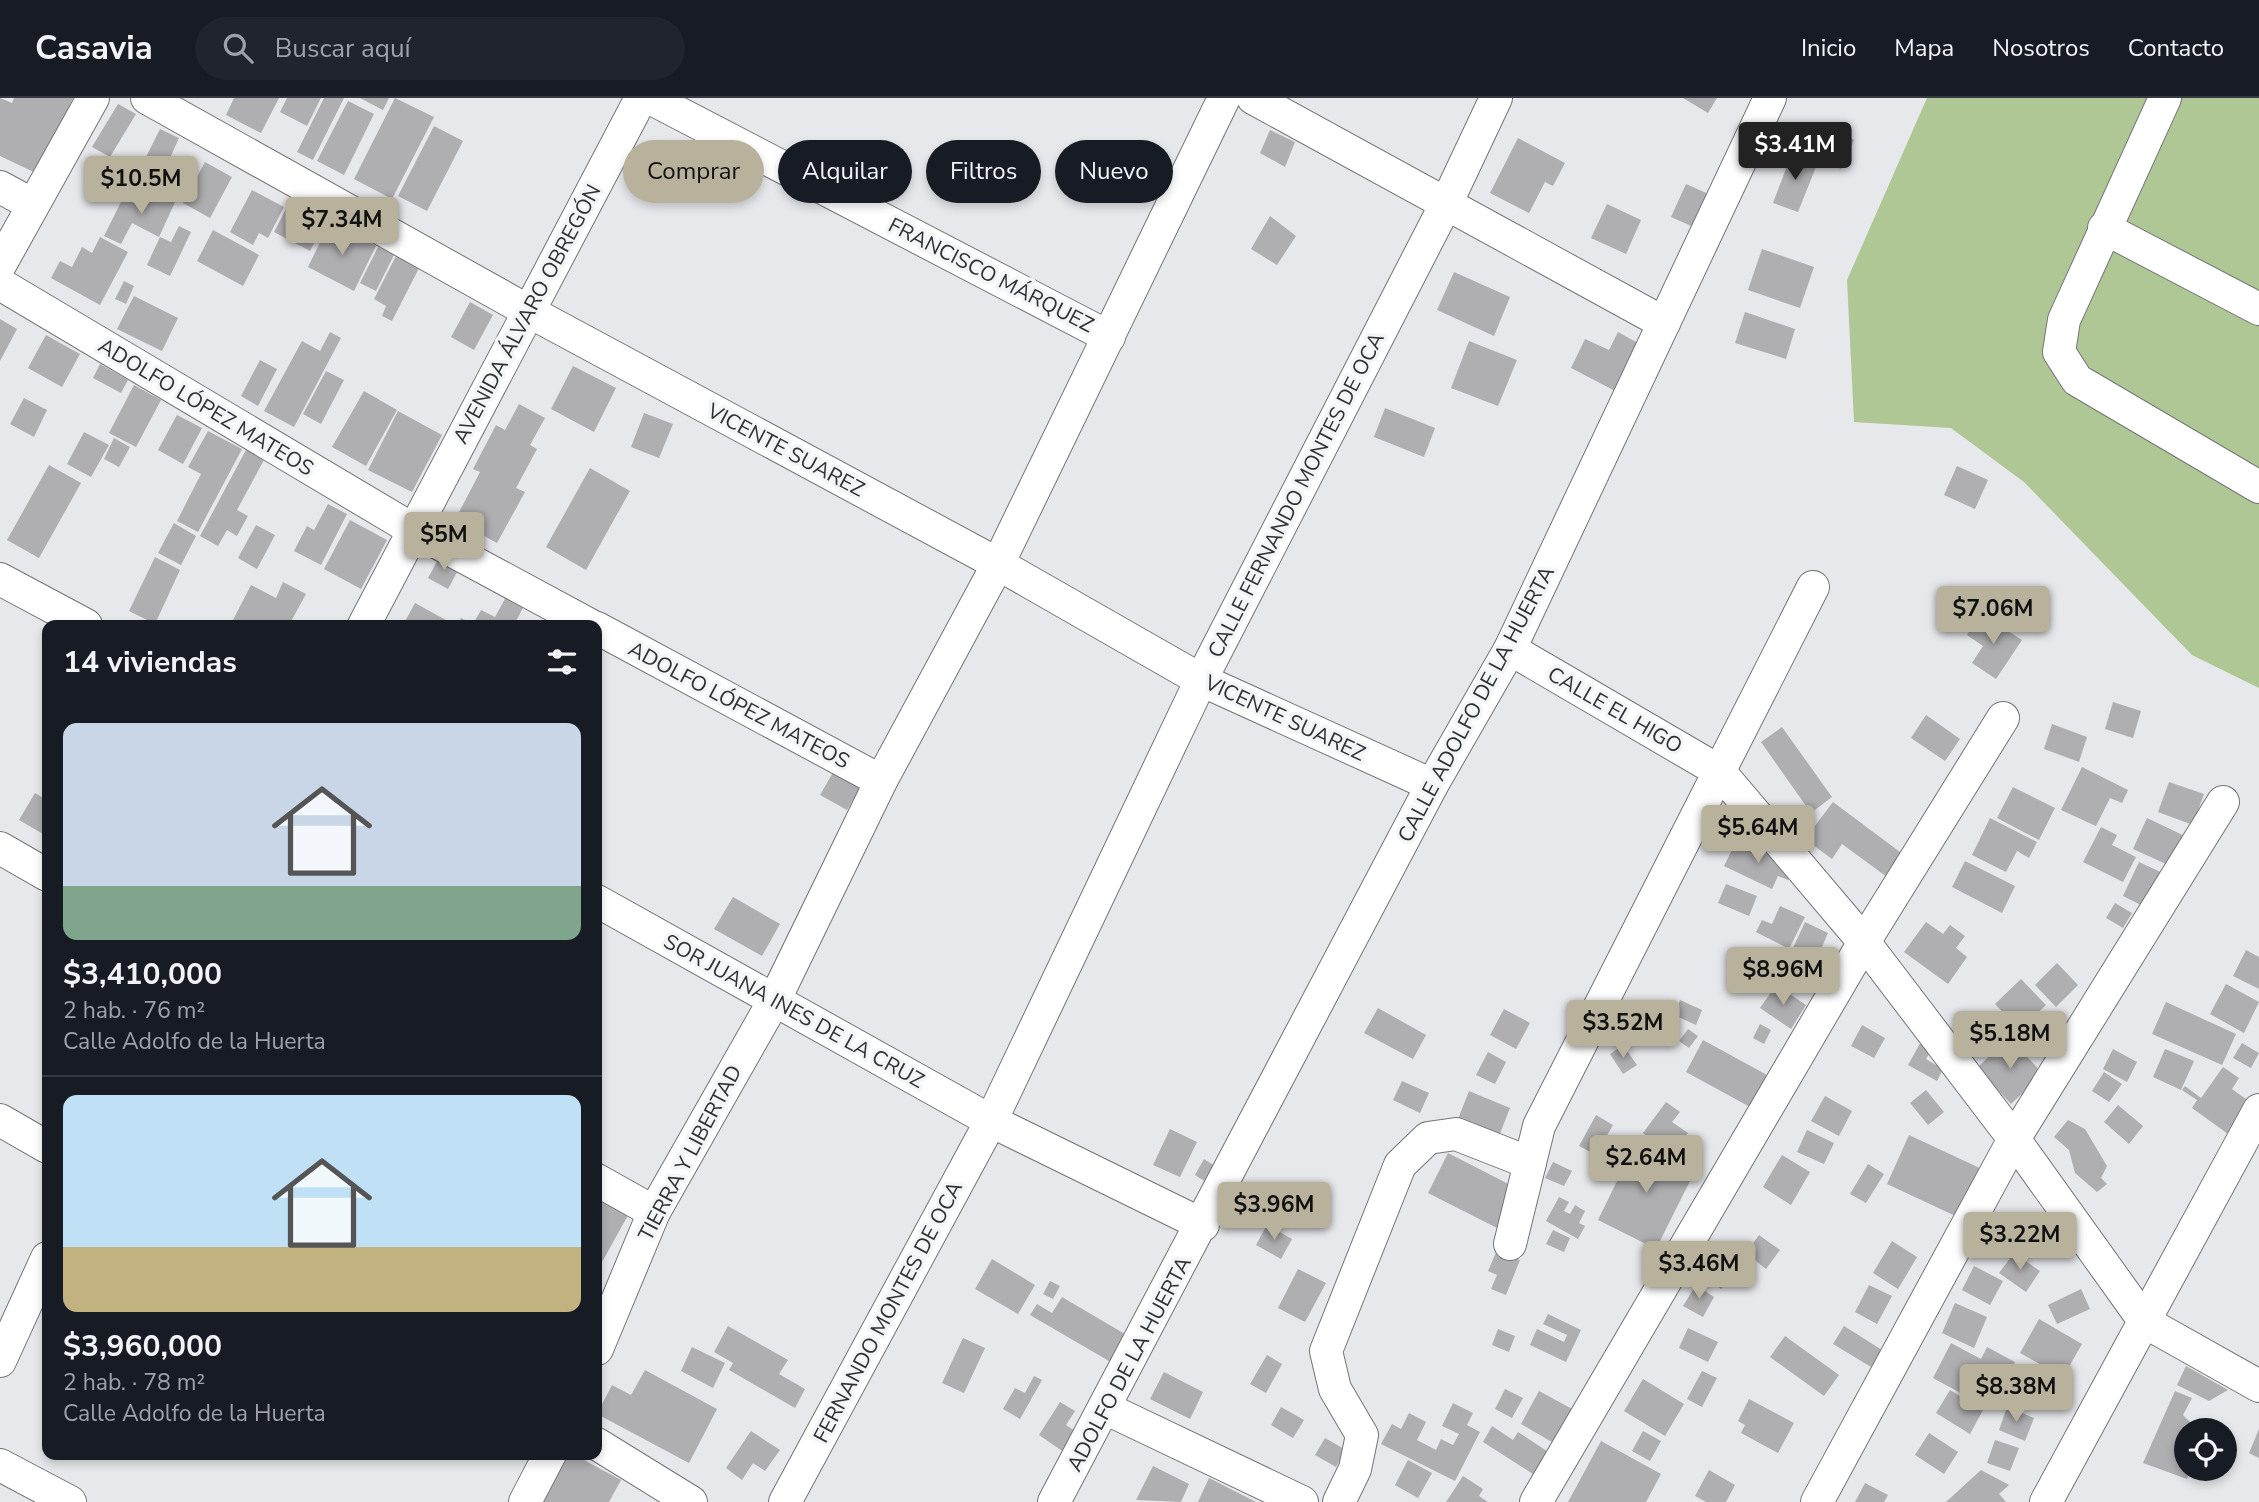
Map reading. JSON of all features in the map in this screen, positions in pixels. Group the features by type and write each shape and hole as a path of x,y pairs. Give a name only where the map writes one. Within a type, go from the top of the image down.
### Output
{"street":[{"path":"0,265 93,98"},
{"name":"VICENTE SUAREZ","path":"147,98 530,312 998,564 1201,680 1432,785"},
{"name":"AVENIDA ÁLVARO OBREGÓN","path":"366,620 641,98"},
{"name":"FRANCISCO MÁRQUEZ","path":"650,98 1109,337"},
{"path":"881,781 998,564 1224,98"},
{"path":"1252,98 1447,202 1664,323"},
{"name":"CALLE FERNANDO MONTES DE OCA","path":"991,1121 1201,680 1447,202 1496,98"},
{"name":"CALLE ADOLFO DE LA HUERTA","path":"1203,1226 1432,785 1510,649 1770,98"},
{"path":"2165,98 2064,320 2059,352 2077,380 2259,487"},
{"path":"0,187 33,205"},
{"path":"2104,228 2259,309"},
{"name":"ADOLFO LÓPEZ MATEOS","path":"0,284 412,529"},
{"path":"412,529 581,620"},
{"path":"0,579 77,620"},
{"path":"1510,1244 1539,1126 1813,587"},
{"name":"ADOLFO LÓPEZ MATEOS","path":"602,631 881,781"},
{"name":"CALLE EL HIGO","path":"1510,649 1719,771 1864,942 2014,1139 2145,1322"},
{"path":"1536,1502 1864,942 2004,718"},
{"name":"TIERRA Y LIBERTAD","path":"602,1337 654,1212 775,999 881,781"},
{"path":"1817,1502 2014,1139 2223,802"},
{"path":"0,848 42,872"},
{"name":"SOR JUANA INES DE LA CRUZ","path":"602,904 991,1121 1203,1226"},
{"path":"2046,1502 2259,1110"},
{"path":"0,1120 42,1144"},
{"name":"FERNANDO MONTES DE OCA","path":"785,1502 991,1121"},
{"path":"1339,1502 1355,1469 1362,1436 1335,1389 1326,1351 1400,1165 1428,1138 1456,1134 1530,1163"},
{"path":"602,1183 654,1212"},
{"name":"ADOLFO DE LA HUERTA","path":"1054,1502 1203,1226"},
{"path":"0,1361 42,1269"},
{"path":"2145,1322 2259,1386"},
{"path":"1105,1409 1284,1499"},
{"path":"602,1447 691,1502"},
{"path":"525,1502 547,1460"},
{"path":"0,1465 70,1502"}],"green space":[{"path":"1927,98 2259,98 2259,688 2192,655 2024,482 1951,428 1854,422 1847,280"}],"building":[{"path":"0,98 12,103 14,98 73,98 38,174 0,156"},
{"path":"234,98 279,98 261,133 226,115"},
{"path":"287,98 321,98 307,126 280,112"},
{"path":"324,98 344,98 313,160 297,152"},
{"path":"360,98 389,98 383,110"},
{"path":"395,98 434,117 392,199 354,179"},
{"path":"1683,98 1717,98 1708,113"},
{"path":"348,101 374,114 344,175 317,161"},
{"path":"118,104 136,114 110,157 92,147"},
{"path":"434,126 463,141 427,211 398,196"},
{"path":"1827,127 1854,140 1841,169 1814,157"},
{"path":"160,129 179,138 166,167 146,157"},
{"path":"1270,130 1295,142 1285,167 1260,153"},
{"path":"1518,138 1565,163 1553,186 1545,182 1529,213 1490,193"},
{"path":"1792,153 1818,162 1798,212 1773,203"},
{"path":"205,162 232,177 210,218 183,203"},
{"path":"1686,184 1713,196 1698,229 1671,217"},
{"path":"154,189 176,200 159,237 132,223 121,244 104,236 123,198 144,208"},
{"path":"252,190 284,207 268,238 259,233 253,245 230,232"},
{"path":"289,203 325,222 310,251 274,232"},
{"path":"1607,204 1641,220 1626,254 1591,238"},
{"path":"1270,216 1296,236 1277,265 1251,249"},
{"path":"330,222 376,246 354,291 308,267"},
{"path":"179,226 191,232 170,276 147,265 160,237 171,242"},
{"path":"213,230 259,255 243,286 197,261"},
{"path":"100,237 128,252 100,305 51,278 60,261 72,267 82,247 92,253"},
{"path":"378,247 394,255 376,291 360,283"},
{"path":"1762,249 1814,267 1800,308 1748,290"},
{"path":"396,256 419,268 392,321 382,316 386,306 374,299"},
{"path":"1454,272 1510,297 1494,336 1437,310"},
{"path":"124,281 134,286 126,304 115,299"},
{"path":"134,296 178,318 162,351 117,329"},
{"path":"470,302 493,315 474,350 451,337"},
{"path":"1745,312 1795,329 1786,359 1735,343"},
{"path":"0,319 17,329 0,361"},
{"path":"330,332 341,338 294,427 264,411 302,341 320,351"},
{"path":"1618,332 1647,348 1623,395 1571,368 1585,339 1609,350"},
{"path":"46,335 80,354 62,387 28,368"},
{"path":"1469,341 1517,360 1498,406 1451,388"},
{"path":"260,360 277,369 258,406 241,396"},
{"path":"100,364 128,380 121,393 93,378"},
{"path":"573,366 616,388 594,432 551,409"},
{"path":"326,371 344,380 321,424 303,414"},
{"path":"134,385 161,400 136,447 109,433"},
{"path":"364,391 397,410 366,466 332,447"},
{"path":"24,398 47,410 34,437 10,424"},
{"path":"519,404 545,418 530,445 537,449 516,488 525,492 497,543 455,520 480,472 473,469 496,425 505,430"},
{"path":"1385,408 1435,428 1424,457 1374,437"},
{"path":"398,411 442,435 412,492 368,470"},
{"path":"644,413 673,424 659,458 631,447"},
{"path":"177,415 202,428 183,464 158,450"},
{"path":"208,431 242,449 198,532 177,521 201,474 188,467"},
{"path":"84,432 109,445 91,477 67,464"},
{"path":"114,438 130,447 119,467 104,459"},
{"path":"247,448 265,458 237,510 248,516 237,536 227,530 218,546 200,536"},
{"path":"49,465 81,483 39,558 7,540"},
{"path":"1957,466 1988,480 1975,509 1944,495"},
{"path":"590,468 630,491 586,570 546,547"},
{"path":"328,504 347,514 321,565 294,551 307,526 314,530"},
{"path":"350,520 387,540 361,589 324,569"},
{"path":"174,523 196,536 181,565 158,553"},
{"path":"256,525 275,535 257,569 238,558"},
{"path":"441,554 461,565 448,589 428,578"},
{"path":"155,557 180,570 157,620 147,620 129,611"},
{"path":"283,582 306,594 292,620 233,620 251,585 276,598"},
{"path":"507,595 525,604 517,620 475,620 481,610 495,617"},
{"path":"415,603 446,620 406,620"},
{"path":"1981,614 2022,640 1996,679 1972,663 1983,646 1967,635"},
{"path":"2113,702 2141,711 2133,738 2105,729"},
{"path":"1926,715 1960,739 1945,761 1911,738"},
{"path":"2052,724 2087,737 2079,762 2044,749"},
{"path":"1782,727 1832,797 1811,813 1761,742"},
{"path":"2082,767 2128,790 2122,803 2110,798 2096,826 2061,810"},
{"path":"835,769 862,785 847,810 820,795"},
{"path":"2169,782 2204,794 2193,825 2158,812"},
{"path":"2013,787 2055,808 2039,840 1997,818"},
{"path":"35,793 42,797 42,833 19,820"},
{"path":"1833,802 1904,855 1887,877 1842,844 1832,859 1805,839"},
{"path":"1990,818 2037,842 2029,858 2017,851 2006,872 1972,855"},
{"path":"2147,818 2191,839 2177,869 2133,849"},
{"path":"2101,827 2117,835 2112,845 2136,857 2123,882 2083,862"},
{"path":"1737,840 1795,867 1788,880 1778,876 1772,889 1724,866"},
{"path":"1965,861 2015,886 2002,913 1952,887"},
{"path":"2139,862 2167,875 2151,910 2123,896"},
{"path":"1726,884 1757,896 1749,916 1718,903"},
{"path":"733,897 780,924 762,956 714,929"},
{"path":"2115,903 2132,913 2123,928 2106,918"},
{"path":"1780,906 1805,917 1789,949 1756,932 1762,920 1772,924"},
{"path":"1805,922 1828,933 1816,961 1792,950"},
{"path":"1926,922 1943,934 1950,925 1965,936 1956,948 1967,957 1948,984 1904,952"},
{"path":"1763,948 1783,959 1769,984 1749,974"},
{"path":"2246,950 2259,957 2259,989 2233,976"},
{"path":"1790,956 1808,965 1803,975 1785,966"},
{"path":"2057,963 2078,985 2056,1007 2035,985"},
{"path":"1738,970 1747,977 1741,986 1732,981"},
{"path":"2021,979 2046,1005 2020,1030 1995,1004"},
{"path":"2226,984 2259,1002 2244,1033 2210,1014"},
{"path":"1776,985 1806,1005 1791,1029 1760,1008"},
{"path":"1680,1000 1702,1010 1696,1025 1674,1015"},
{"path":"2166,1002 2236,1034 2222,1065 2152,1034"},
{"path":"1378,1008 1426,1035 1413,1059 1364,1033"},
{"path":"1504,1009 1530,1023 1516,1049 1490,1035"},
{"path":"1760,1024 1771,1030 1764,1044 1753,1038"},
{"path":"1862,1025 1885,1038 1874,1058 1851,1046"},
{"path":"1688,1029 1698,1036 1689,1048 1679,1041"},
{"path":"2009,1037 2043,1074 2011,1104 1977,1068"},
{"path":"1923,1038 1935,1044 1926,1059 1943,1069 1937,1081 1908,1065"},
{"path":"1703,1040 1767,1075 1750,1107 1686,1072"},
{"path":"2242,1043 2259,1053 2251,1068 2233,1058"},
{"path":"1623,1045 1637,1065 1623,1074 1610,1054"},
{"path":"2113,1049 2137,1062 2127,1082 2103,1069"},
{"path":"2165,1049 2194,1061 2181,1090 2153,1077"},
{"path":"1488,1052 1506,1062 1495,1084 1476,1075"},
{"path":"2223,1067 2239,1078 2232,1089 2250,1102 2228,1134 2192,1108 2197,1100 2182,1090 2185,1086 2201,1098"},
{"path":"2104,1072 2122,1084 2109,1102 2092,1091"},
{"path":"1402,1081 1429,1093 1420,1113 1393,1100"},
{"path":"1926,1090 1944,1112 1928,1125 1910,1103"},
{"path":"1469,1091 1510,1108 1499,1136 1458,1119"},
{"path":"1825,1096 1852,1111 1839,1136 1811,1121"},
{"path":"1666,1102 1680,1112 1672,1122 1688,1133 1672,1155 1643,1133"},
{"path":"2118,1105 2143,1126 2129,1144 2104,1122"},
{"path":"1596,1115 1613,1125 1596,1155 1579,1146"},
{"path":"2068,1120 2085,1129 2107,1166 2101,1178 2107,1184 2097,1192 2075,1173 2069,1150 2054,1137"},
{"path":"1170,1129 1197,1142 1180,1177 1153,1165"},
{"path":"1807,1130 1834,1143 1824,1164 1797,1152"},
{"path":"1909,1135 1984,1170 1962,1219 1887,1184"},
{"path":"1636,1142 1695,1171 1656,1249 1598,1220"},
{"path":"1448,1153 1518,1189 1499,1229 1428,1193"},
{"path":"1782,1155 1810,1172 1791,1205 1763,1187"},
{"path":"1204,1159 1215,1166 1206,1182 1195,1175"},
{"path":"1553,1162 1572,1171 1564,1186 1545,1178"},
{"path":"1868,1164 1884,1174 1866,1203 1850,1194"},
{"path":"602,1194 631,1210 602,1262"},
{"path":"1559,1197 1569,1202 1564,1211 1570,1214 1575,1205 1585,1211 1579,1223 1585,1226 1578,1239 1546,1221"},
{"path":"2046,1217 2073,1242 2060,1256 2033,1232"},
{"path":"1267,1225 1292,1239 1281,1259 1256,1245"},
{"path":"1553,1230 1570,1238 1564,1252 1546,1244"},
{"path":"1759,1235 1780,1250 1766,1269 1746,1253"},
{"path":"1892,1241 1917,1257 1898,1289 1873,1273"},
{"path":"1497,1250 1520,1260 1506,1295 1491,1289 1497,1275 1488,1271"},
{"path":"2014,1253 2040,1271 2026,1292 1999,1273"},
{"path":"1712,1256 1734,1272 1721,1289 1700,1273"},
{"path":"992,1259 1035,1285 1018,1314 975,1289"},
{"path":"1974,1266 2003,1281 1990,1305 1962,1290"},
{"path":"1298,1269 1326,1283 1305,1322 1278,1308"},
{"path":"1050,1281 1060,1286 1053,1299 1043,1294"},
{"path":"1696,1285 1714,1297 1703,1317 1683,1306"},
{"path":"1869,1285 1892,1296 1877,1324 1855,1312"},
{"path":"2081,1289 2090,1309 2057,1324 2048,1305"},
{"path":"1062,1297 1130,1337 1114,1364 1030,1315 1037,1304 1052,1313"},
{"path":"1955,1303 1987,1317 1974,1348 1942,1333"},
{"path":"1548,1314 1581,1330 1566,1362 1530,1345 1537,1329 1564,1342 1567,1335 1543,1324"},
{"path":"2039,1319 2082,1344 2063,1377 2020,1353"},
{"path":"728,1326 788,1360 779,1374 805,1389 795,1408 729,1370 733,1363 714,1352"},
{"path":"1844,1326 1882,1350 1871,1367 1833,1344"},
{"path":"1688,1328 1718,1342 1708,1362 1679,1348"},
{"path":"1498,1329 1515,1336 1509,1352 1492,1345"},
{"path":"1785,1336 1839,1375 1824,1396 1770,1357"},
{"path":"963,1338 985,1348 964,1393 942,1383"},
{"path":"1951,1343 1981,1359 1987,1347 2015,1362 1990,1409 1933,1378"},
{"path":"692,1347 725,1363 713,1388 681,1371"},
{"path":"1267,1355 1282,1364 1266,1393 1250,1384"},
{"path":"2186,1366 2228,1390 2209,1401 2177,1385"},
{"path":"645,1370 717,1409 689,1463 602,1417 602,1404 612,1385 631,1395"},
{"path":"2031,1370 2056,1385 2042,1410 2016,1395"},
{"path":"1702,1371 1717,1378 1702,1407 1687,1399"},
{"path":"1164,1372 1203,1392 1190,1419 1150,1399"},
{"path":"1034,1376 1042,1380 1020,1419 1003,1409 1015,1388 1025,1393"},
{"path":"1643,1379 1684,1404 1665,1436 1624,1411"},
{"path":"1505,1389 1523,1398 1512,1418 1495,1409"},
{"path":"1950,1390 1983,1410 1970,1434 1936,1413"},
{"path":"1539,1391 1576,1411 1557,1445 1521,1424"},
{"path":"2175,1391 2192,1398 2183,1415 2186,1418 2174,1418 2174,1474 2143,1463"},
{"path":"1749,1399 1794,1423 1778,1453 1741,1433 1745,1425 1738,1421"},
{"path":"1060,1402 1075,1411 1066,1425 1081,1435 1068,1455 1039,1435"},
{"path":"1453,1403 1473,1413 1467,1425 1480,1432 1455,1481 1381,1444 1392,1424 1401,1429 1409,1413 1426,1422 1417,1440 1436,1450 1441,1439 1453,1445 1459,1434 1442,1426"},
{"path":"1281,1407 1304,1420 1293,1438 1271,1425"},
{"path":"2007,1407 2034,1418 2025,1441 1999,1430"},
{"path":"1492,1426 1513,1440 1518,1432 1550,1453 1536,1476 1483,1442"},
{"path":"2259,1429 2259,1458 2249,1453"},
{"path":"751,1431 780,1450 765,1471 753,1463 742,1480 726,1468"},
{"path":"1643,1431 1661,1441 1650,1461 1632,1451"},
{"path":"1929,1433 1958,1452 1944,1474 1915,1455"},
{"path":"1325,1438 1346,1450 1336,1467 1315,1455"},
{"path":"1995,1440 2019,1448 2010,1471 1987,1463"},
{"path":"1601,1441 1661,1474 1646,1502 1568,1502"},
{"path":"554,1460 584,1460 621,1480 609,1502 531,1502"},
{"path":"1408,1460 1432,1473 1418,1498 1395,1485"},
{"path":"1153,1466 1189,1484 1181,1502 1136,1500"},
{"path":"1709,1470 1735,1485 1726,1502 1706,1502 1695,1496"},
{"path":"1981,1470 2009,1485 1999,1494 2006,1502 1946,1502"},
{"path":"1463,1476 1483,1489 1479,1496 1488,1502 1446,1502"},
{"path":"1209,1478 1256,1502 1198,1502"},
{"path":"1865,1483 1888,1495 1884,1502 1855,1502"}]}
